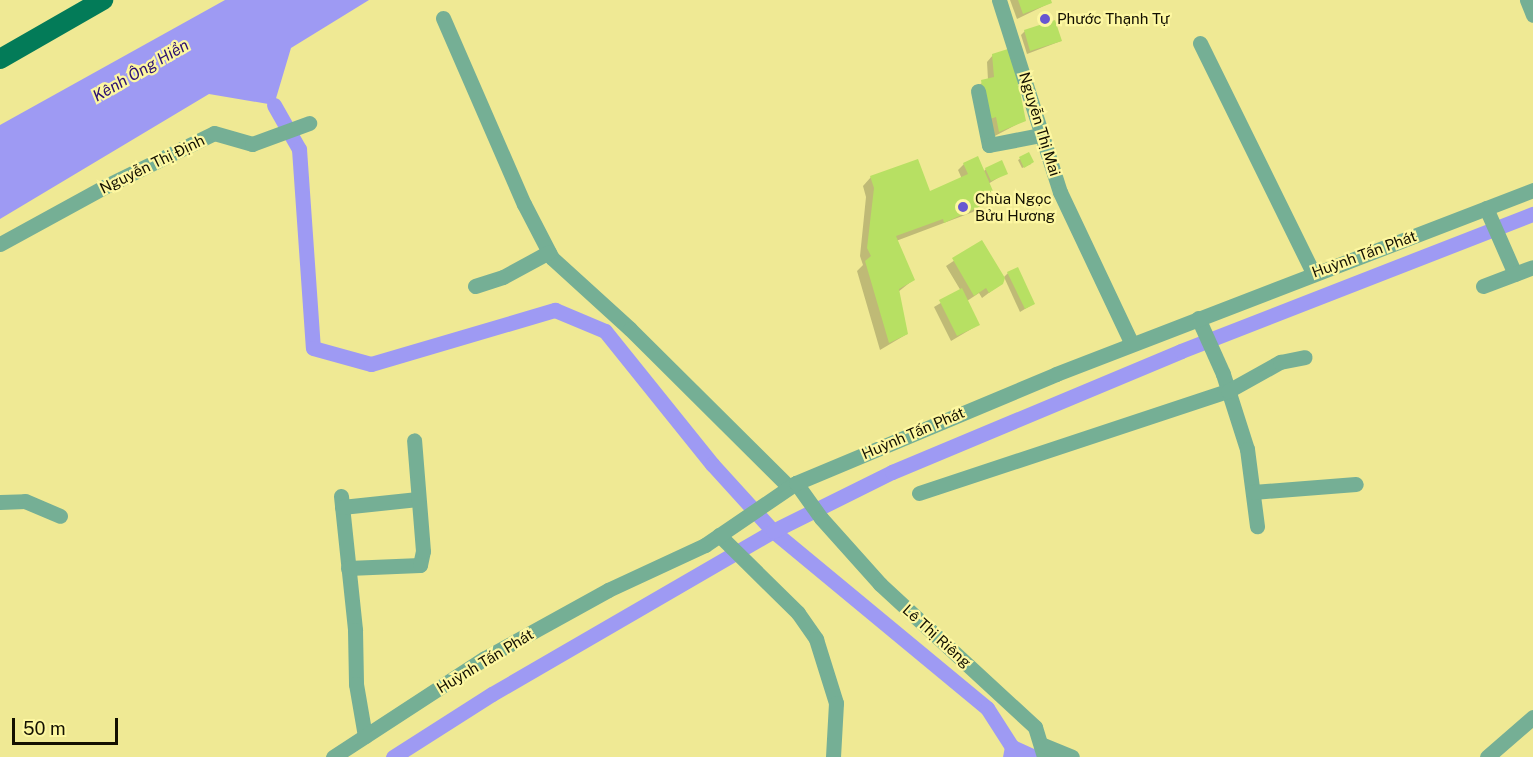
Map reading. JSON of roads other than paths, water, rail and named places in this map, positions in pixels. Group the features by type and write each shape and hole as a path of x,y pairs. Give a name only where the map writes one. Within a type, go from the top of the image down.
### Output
{"main road":[{"path":"0,59 104,0"}],"street":[{"name":"Nguyễn Thị Mai","path":"999,0 1026,75 1041,135 1060,192 1131,344"},
{"path":"1527,0 1533,15"},
{"name":"Lê Thị Riêng","path":"443,18 524,204 549,252 567,276 630,329 792,488 880,584 1021,712 1035,727 1043,751"},
{"path":"1200,44 1312,273"},
{"path":"978,91 989,145 1041,135"},
{"name":"Nguyễn Thị Định","path":"0,244 214,133 245,145 271,139 309,123"},
{"name":"Huỳnh Tấn Phát","path":"333,757 485,658 608,590 724,532 792,488 1131,344 1533,190"},
{"path":"1486,208 1513,270"},
{"path":"475,286 502,278 549,252"},
{"path":"1483,286 1513,270 1533,267"},
{"path":"1198,318 1223,374 1247,448 1257,525"},
{"path":"919,493 1228,392 1280,362 1305,357"},
{"path":"348,568 420,566 423,551 414,440"},
{"path":"1252,492 1356,484"},
{"path":"365,736 356,684 341,502 418,499"},
{"path":"0,502 25,501 60,516"},
{"path":"724,532 731,546 798,612 822,654 836,703 833,757"},
{"path":"1487,757 1533,717"},
{"path":"1043,751 1072,757"}],"water":[{"name":"Kênh Ông Hiển","path":"225,0 369,0 291,48 274,105 209,94 0,219 0,125"}],"waterway":[{"path":"274,105 299,149 313,348 371,364 555,310 605,331 712,464 773,531 987,708 1012,747 1010,757"},
{"path":"393,757 492,694 773,531 892,472 1181,351 1533,214"},
{"path":"1012,747 1034,757"}],"place":[{"name":"Phước Thạnh Tự","path":"1045,19"},
{"name":"Chùa Ngọc Bửu Hương","path":"963,207"}]}
